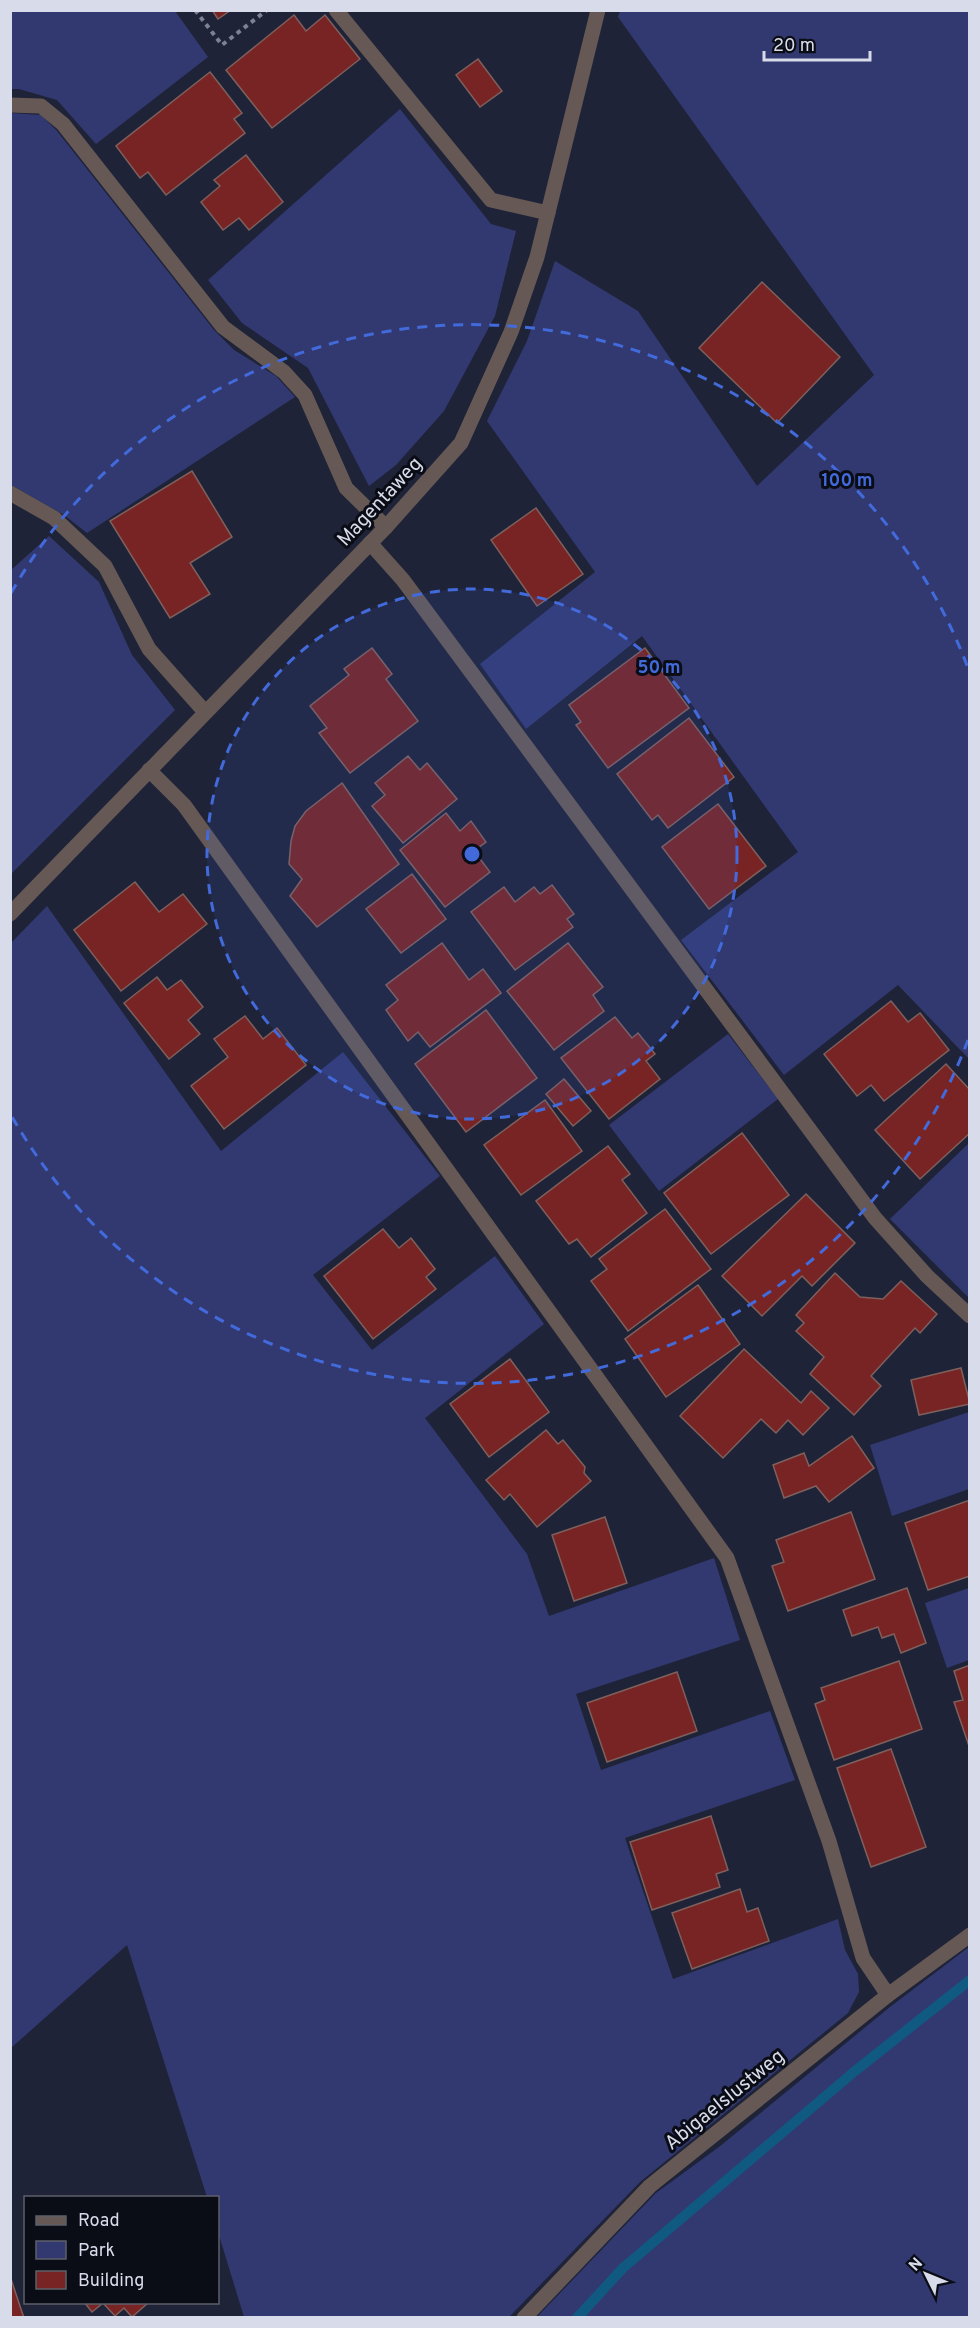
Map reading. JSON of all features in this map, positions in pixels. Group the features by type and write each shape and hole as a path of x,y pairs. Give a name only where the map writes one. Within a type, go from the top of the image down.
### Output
{"street":[{"path":"336,10 492,200 548,213"},
{"name":"Magentaweg","path":"10,914 386,527 461,443 511,332 537,257 598,10"},
{"path":"10,105 41,106 63,123 223,327 284,372 305,395 346,488 386,527"},
{"path":"10,493 54,518 105,566 149,649 205,712"},
{"path":"370,543 403,580 875,1218 927,1276 969,1316"},
{"path":"149,770 184,805 727,1558 829,1841 863,1958 888,1995"},
{"name":"Abigaelslustweg","path":"524,2318 650,2186 888,1995 969,1935"}],"path":[{"path":"195,10 222,45 267,10"}],"green space":[{"path":"11,10 175,11 208,57 96,144 57,100 19,89 11,89"},
{"path":"620,11 969,11 969,1059 898,985 784,1075 681,940 798,852 642,636 526,729 480,664 595,572 487,421 527,341 555,261 638,311 757,486 874,375 618,17"},
{"path":"400,109 491,224 516,231 495,316 444,411 396,465 369,486 308,368 242,323 208,280"},
{"path":"10,113 41,115 57,131 214,330 234,350 276,376 295,397 87,533 64,515 11,485"},
{"path":"49,536 99,582 132,655 175,710 11,874 11,570"},
{"path":"47,906 221,1151 343,1052 440,1176 313,1275 372,1350 495,1256 544,1324 425,1418 527,1554 549,1616 714,1558 740,1640 576,1694 601,1770 770,1711 795,1780 625,1838 673,1979 838,1919 845,1950 858,1974 859,1992 848,2013 640,2182 509,2317 244,2317 219,2235 219,2196 207,2196 127,1945 11,2048 10,944"},
{"path":"728,1034 778,1099 659,1191 609,1125"},
{"path":"969,1143 969,1298 890,1219"},
{"path":"969,1412 969,1489 892,1516 870,1445"},
{"path":"969,1588 969,1660 947,1668 925,1603"},
{"path":"969,1947 969,2317 537,2317 656,2193 719,2147 890,2007"}],"building":[{"path":"212,10 231,10 218,19"},
{"path":"294,15 306,31 325,15 360,59 272,128 226,70"},
{"path":"478,59 502,91 480,107 456,75"},
{"path":"210,72 242,113 234,119 245,133 166,195 148,172 140,178 116,146"},
{"path":"246,155 283,202 249,230 239,218 223,230 201,202 220,186 214,180"},
{"path":"762,282 840,357 777,423 699,348"},
{"path":"192,471 232,537 190,563 210,594 170,618 110,521"},
{"path":"536,508 583,574 537,606 491,540"},
{"path":"372,648 392,674 386,679 418,721 350,773 319,733 327,728 310,706 349,675 344,669"},
{"path":"645,648 689,708 608,768 576,725 581,722 569,705"},
{"path":"689,718 734,777 668,828 658,815 652,820 617,774"},
{"path":"408,756 420,770 427,763 457,799 403,843 372,806 385,795 375,783"},
{"path":"342,783 399,864 317,927 290,896 302,879 289,864 291,841 295,826 306,811"},
{"path":"718,804 766,866 709,909 662,847"},
{"path":"446,813 460,831 471,821 486,842 474,851 490,872 445,907 400,850"},
{"path":"412,874 446,919 401,953 366,909"},
{"path":"135,882 159,912 183,894 207,924 121,991 74,930"},
{"path":"552,885 574,914 567,919 573,927 515,970 471,912 504,887 515,902 534,887 540,894"},
{"path":"442,943 469,980 483,969 501,993 430,1047 418,1032 408,1041 386,1010 398,1000 386,985"},
{"path":"568,943 603,987 593,995 604,1011 554,1050 507,991"},
{"path":"157,977 167,990 181,980 203,1007 188,1020 200,1034 169,1059 124,1003"},
{"path":"891,1001 908,1022 920,1013 949,1050 884,1101 871,1085 857,1096 824,1054"},
{"path":"486,1010 537,1078 466,1132 415,1064"},
{"path":"245,1016 263,1039 277,1028 306,1065 224,1129 191,1086 228,1057 214,1039"},
{"path":"615,1017 632,1038 638,1033 655,1054 646,1061 660,1079 609,1119 561,1058"},
{"path":"946,1064 970,1090 970,1133 920,1179 875,1130"},
{"path":"564,1079 591,1111 573,1126 546,1094"},
{"path":"545,1100 582,1151 521,1195 484,1145"},
{"path":"742,1133 789,1195 711,1254 664,1193"},
{"path":"608,1146 630,1174 622,1180 647,1213 591,1257 577,1239 569,1244 536,1201"},
{"path":"806,1194 855,1243 812,1286 802,1276 762,1316 722,1276"},
{"path":"665,1209 711,1269 628,1331 591,1281 607,1269 599,1259"},
{"path":"383,1229 399,1248 411,1238 435,1269 426,1277 436,1289 373,1339 324,1276"},
{"path":"835,1273 860,1297 883,1299 901,1281 937,1314 920,1333 915,1328 871,1376 881,1386 854,1415 810,1374 824,1357 796,1331 804,1323 796,1315"},
{"path":"698,1285 740,1344 666,1397 625,1339"},
{"path":"744,1349 801,1403 811,1391 829,1408 803,1435 788,1420 776,1433 761,1419 723,1458 680,1416"},
{"path":"510,1359 549,1412 489,1457 450,1404"},
{"path":"961,1368 970,1404 919,1415 911,1380"},
{"path":"546,1430 558,1444 563,1440 585,1467 584,1473 591,1481 537,1527 510,1494 504,1500 486,1480"},
{"path":"852,1436 874,1468 829,1502 816,1486 784,1498 773,1465 804,1453 809,1466"},
{"path":"970,1500 970,1576 928,1590 905,1523"},
{"path":"851,1512 875,1579 788,1611 772,1566 784,1562 776,1540"},
{"path":"605,1517 627,1583 574,1601 552,1535"},
{"path":"907,1588 926,1643 901,1653 894,1634 882,1638 878,1627 852,1636 843,1610"},
{"path":"899,1661 922,1729 834,1760 815,1704 825,1700 821,1688"},
{"path":"970,1665 969,1746 954,1702 963,1700 954,1671"},
{"path":"677,1672 697,1731 607,1762 587,1703"},
{"path":"891,1749 926,1847 871,1867 837,1768"},
{"path":"711,1816 728,1870 716,1874 720,1887 652,1910 630,1842"},
{"path":"740,1889 747,1912 758,1908 769,1941 692,1969 672,1913"},
{"path":"10,2276 24,2318 10,2318"},
{"path":"86,2304 102,2304 92,2312"},
{"path":"104,2304 147,2304 132,2317 124,2308 115,2316"}],"waterway":[{"path":"577,2318 623,2268 855,2071 970,1980"}]}
